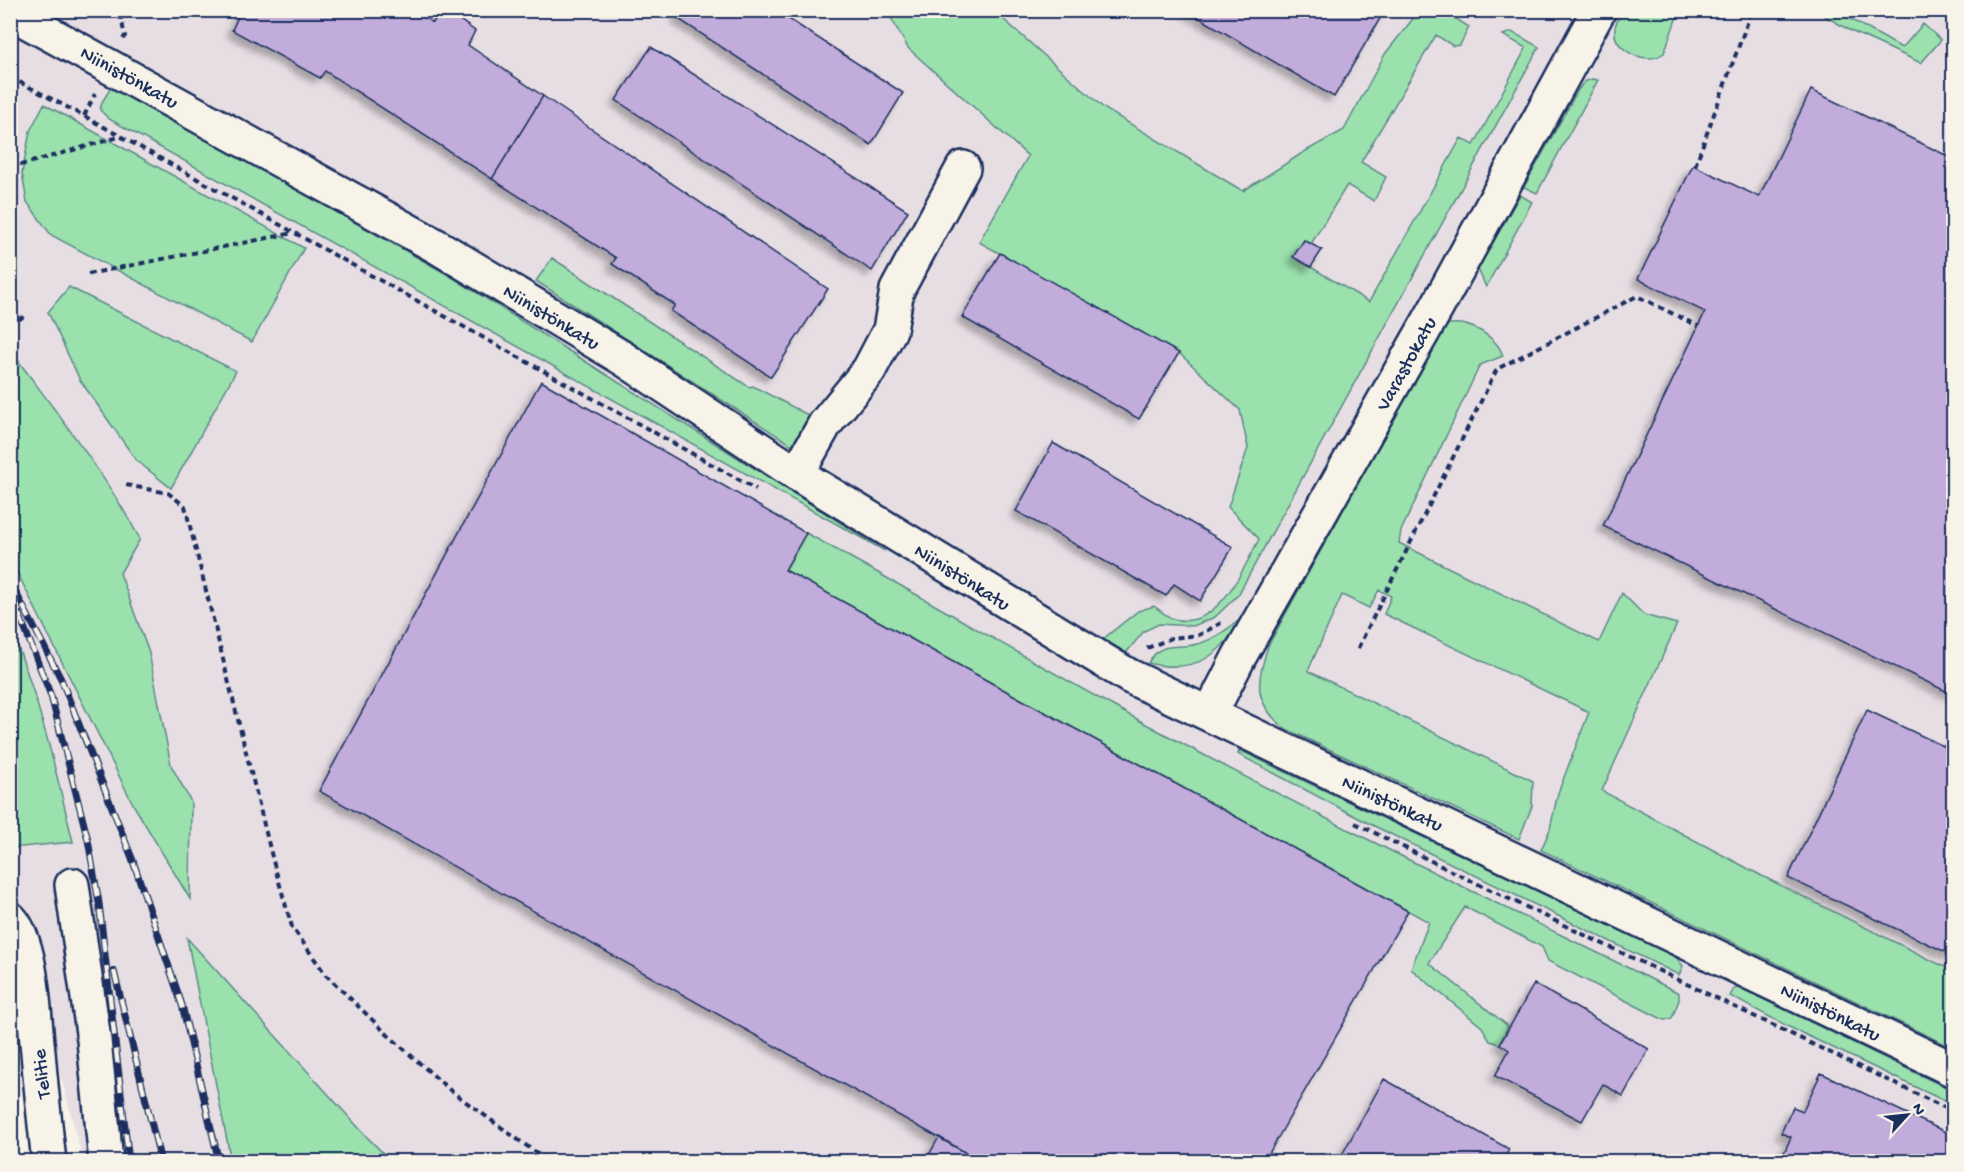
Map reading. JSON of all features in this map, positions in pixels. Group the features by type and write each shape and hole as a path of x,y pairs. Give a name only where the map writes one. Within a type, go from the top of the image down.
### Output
{"street":[{"name":"Varastokatu","path":"1210,714 1239,657 1437,307 1599,10"},
{"name":"Niinistönkatu","path":"10,12 438,247 624,359 797,474 1129,676 1953,1070"},
{"path":"797,474 825,424 869,369 890,330 897,290 963,168"},
{"path":"72,885 94,1040 106,1161"},
{"name":"Telitie","path":"10,919 15,924 23,943 31,981 49,1161"}],"path":[{"path":"1695,166 1752,10"},
{"path":"10,168 121,136"},
{"path":"88,274 294,233"},
{"path":"1358,648 1497,369 1637,296 1698,326"},
{"path":"10,326 24,316"},
{"path":"126,485 168,493 185,506 273,861 292,927 326,975 395,1042 451,1091 531,1149 552,1161"}],"shaded area":[{"path":"10,11 1953,11 1953,1161 83,1161 11,885 11,848 73,842 54,766 23,660 11,629"}],"green space":[{"path":"887,11 994,11 1105,109 1243,191 1304,152 1344,130 1385,54 1419,11 1456,11 1453,17 1469,27 1460,45 1453,46 1436,35 1361,162 1386,177 1374,201 1347,185 1311,244 1304,240 1294,257 1369,302 1461,138 1474,145 1526,48 1503,35 1512,32 1539,47 1238,595 1215,617 1193,626 1159,624 1144,631 1126,653 1103,639 1138,611 1154,606 1174,619 1190,620 1204,616 1227,594 1246,565 1259,539 1228,507 1248,448 1240,410 1179,353 979,242 1028,156 908,48"},
{"path":"1623,11 1679,11 1664,53 1644,58 1631,54 1621,46 1615,34 1615,28"},
{"path":"1816,11 1836,11 1902,48 1923,24 1941,40 1921,63 1851,31"},
{"path":"1592,79 1598,80 1537,193 1524,187 1578,90 1584,82"},
{"path":"112,86 452,277 885,551 109,119 100,110"},
{"path":"44,104 304,248 252,342 51,235 27,202 22,173 30,131"},
{"path":"1520,195 1532,202 1486,287 1478,269"},
{"path":"552,258 749,387 753,386 810,416 792,445 536,281"},
{"path":"69,287 236,371 171,488 136,460 80,380 48,312"},
{"path":"1446,324 1464,324 1483,333 1498,345 1503,356 1480,365 1401,531 1399,543 1599,642 1622,593 1644,615 1677,624 1602,791 1762,876 1953,971 1953,1048 1541,850 1550,829 1558,793 1589,712 1384,614 1391,596 1379,590 1369,608 1342,595 1308,671 1533,781 1532,806 1519,839 1284,728 1266,709 1262,700 1260,681 1268,646"},
{"path":"11,351 95,466 140,539 120,573 149,653 171,765 191,802 190,899 134,806 11,560"},
{"path":"806,533 1074,684 1253,781 1679,993 1679,1000 1672,1018 1665,1020 1658,1017 1548,961 1542,947 1465,907 1429,963 1508,1026 1500,1044 1490,1041 1482,1027 1411,969 1429,922 785,570"},
{"path":"1242,618 1224,643 1204,660 1179,666 1148,663 1164,648 1189,646 1209,640"},
{"path":"11,629 38,708 73,842 11,848"},
{"path":"1239,750 1675,956 1683,966 1679,975 1366,822 1238,754"},
{"path":"187,938 367,1137 391,1161 231,1161"},
{"path":"1738,987 1953,1091 1953,1105 1787,1026 1730,996"}],"building":[{"path":"241,10 412,10 433,23 440,10 446,10 475,31 468,45 543,96 492,179 325,71 320,78 232,30"},
{"path":"681,10 775,10 903,93 871,145 677,18"},
{"path":"1186,10 1385,10 1334,97"},
{"path":"651,47 908,211 872,271 616,100"},
{"path":"1811,90 1954,159 1954,695 1603,526 1705,312 1638,279 1693,165 1759,197"},
{"path":"543,96 828,289 771,377 671,311 675,305 612,264 616,258 492,179"},
{"path":"1304,240 1322,250 1311,267 1293,257"},
{"path":"1000,253 1179,353 1139,419 962,317"},
{"path":"541,381 806,533 785,570 1408,911 1264,1162 982,1162 319,791"},
{"path":"1053,443 1233,547 1200,601 1174,584 1166,596 1016,511"},
{"path":"1867,710 1954,751 1954,956 1788,878"},
{"path":"1534,984 1649,1049 1623,1096 1603,1084 1582,1121 1495,1076 1509,1050 1500,1044"},
{"path":"1821,1073 1954,1136 1954,1162 1780,1162 1791,1137 1781,1133 1793,1107 1803,1111"},
{"path":"1384,1079 1509,1149 1503,1162 1338,1162"},
{"path":"939,1137 982,1162 925,1162"}],"railway":[{"path":"10,581 61,679 132,858 182,1005 219,1162"},
{"path":"19,614 51,696 88,840 99,903 129,1162"},
{"path":"114,971 161,1162"}]}
